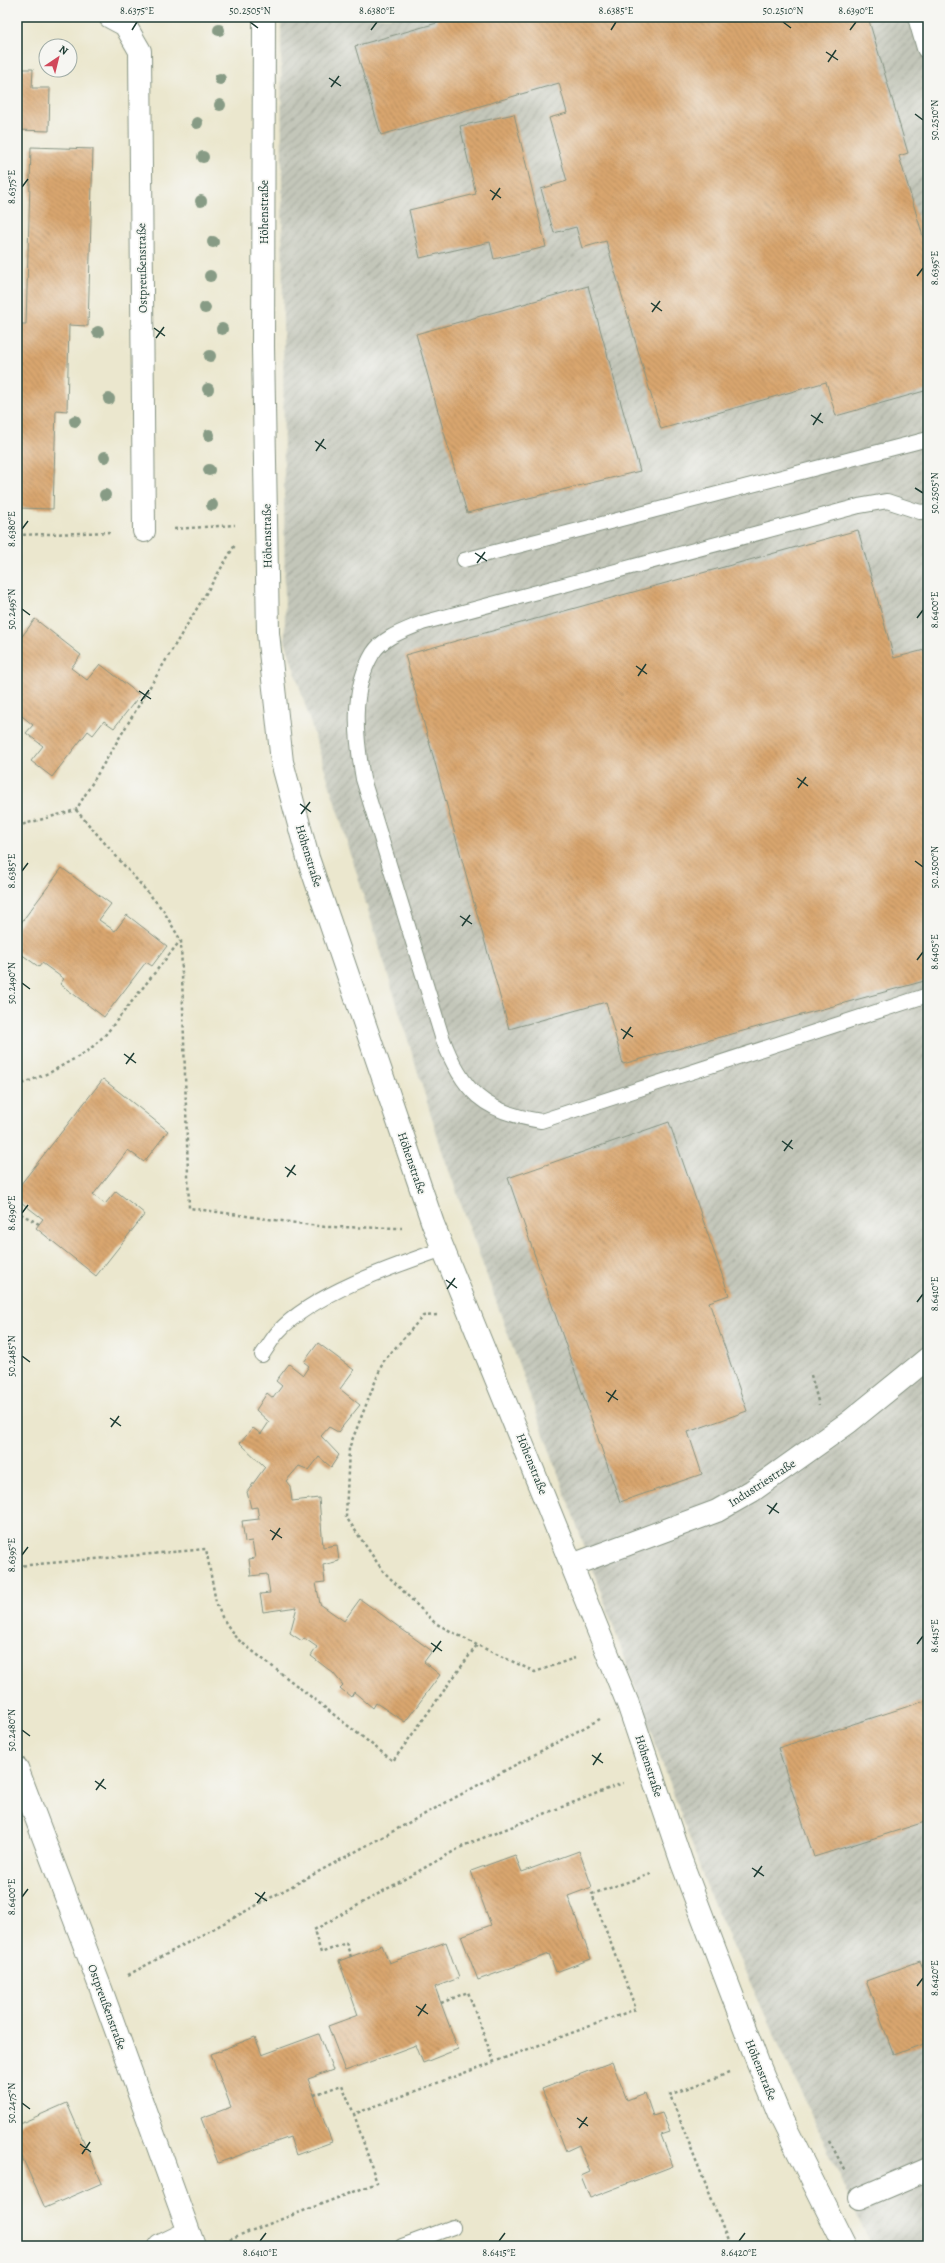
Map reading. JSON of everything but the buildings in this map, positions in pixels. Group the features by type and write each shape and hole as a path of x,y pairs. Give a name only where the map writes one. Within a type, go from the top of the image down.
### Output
{"street":[{"name":"Ostpreußenstraße","path":"110,17 125,25 140,51 144,531"},
{"name":"Höhenstraße","path":"264,17 264,347 268,633 282,762 308,858 433,1224 606,1647 628,1704 682,1863 779,2114 845,2246"},
{"path":"919,17 928,48"},
{"name":"Industriestraße","path":"572,1565 717,1511 752,1491 849,1422 928,1358"},
{"name":"Ostpreußenstraße","path":"17,1768 101,1989 191,2239"},
{"path":"860,2198 928,2169"},
{"path":"160,2246 191,2239"}],"lane":[{"path":"464,560 928,439"},
{"path":"928,511 920,512 887,501 859,506 422,623 393,636 373,652 363,676 358,702 356,736 362,779 442,1037 453,1066 470,1090 488,1106 514,1117 541,1121 928,995"},
{"path":"262,1355 278,1332 308,1307 367,1278 443,1249"},
{"path":"402,2246 453,2227"}],"path":[{"path":"17,826 76,810 239,538"},
{"path":"76,810 162,910 181,941 189,1208 325,1226 414,1229 433,1224"},
{"path":"17,1086 50,1072 88,1052 106,1034 181,941"},
{"path":"17,1219 21,1214 39,1224"},
{"path":"17,1239 20,1264 17,1265"},
{"path":"438,1315 423,1316 383,1362 348,1448 346,1516 382,1571 435,1623 477,1645 535,1672 606,1647"},
{"path":"17,1566 206,1549 216,1602 222,1617 236,1638 393,1761 477,1645"},
{"path":"101,1989 628,1704"},
{"path":"351,1957 346,1943 321,1953 314,1930 465,1846 650,1772"},
{"path":"354,2114 636,2009 592,1894 682,1863"},
{"path":"441,2003 468,1992 494,2062"},
{"path":"726,2074 670,2095 730,2246"},
{"path":"218,2243 378,2183 354,2114 342,2085 314,2095"}],"shaded area":[{"path":"281,17 928,17 928,2246 872,2246 711,1898 443,1154 285,640"}]}
